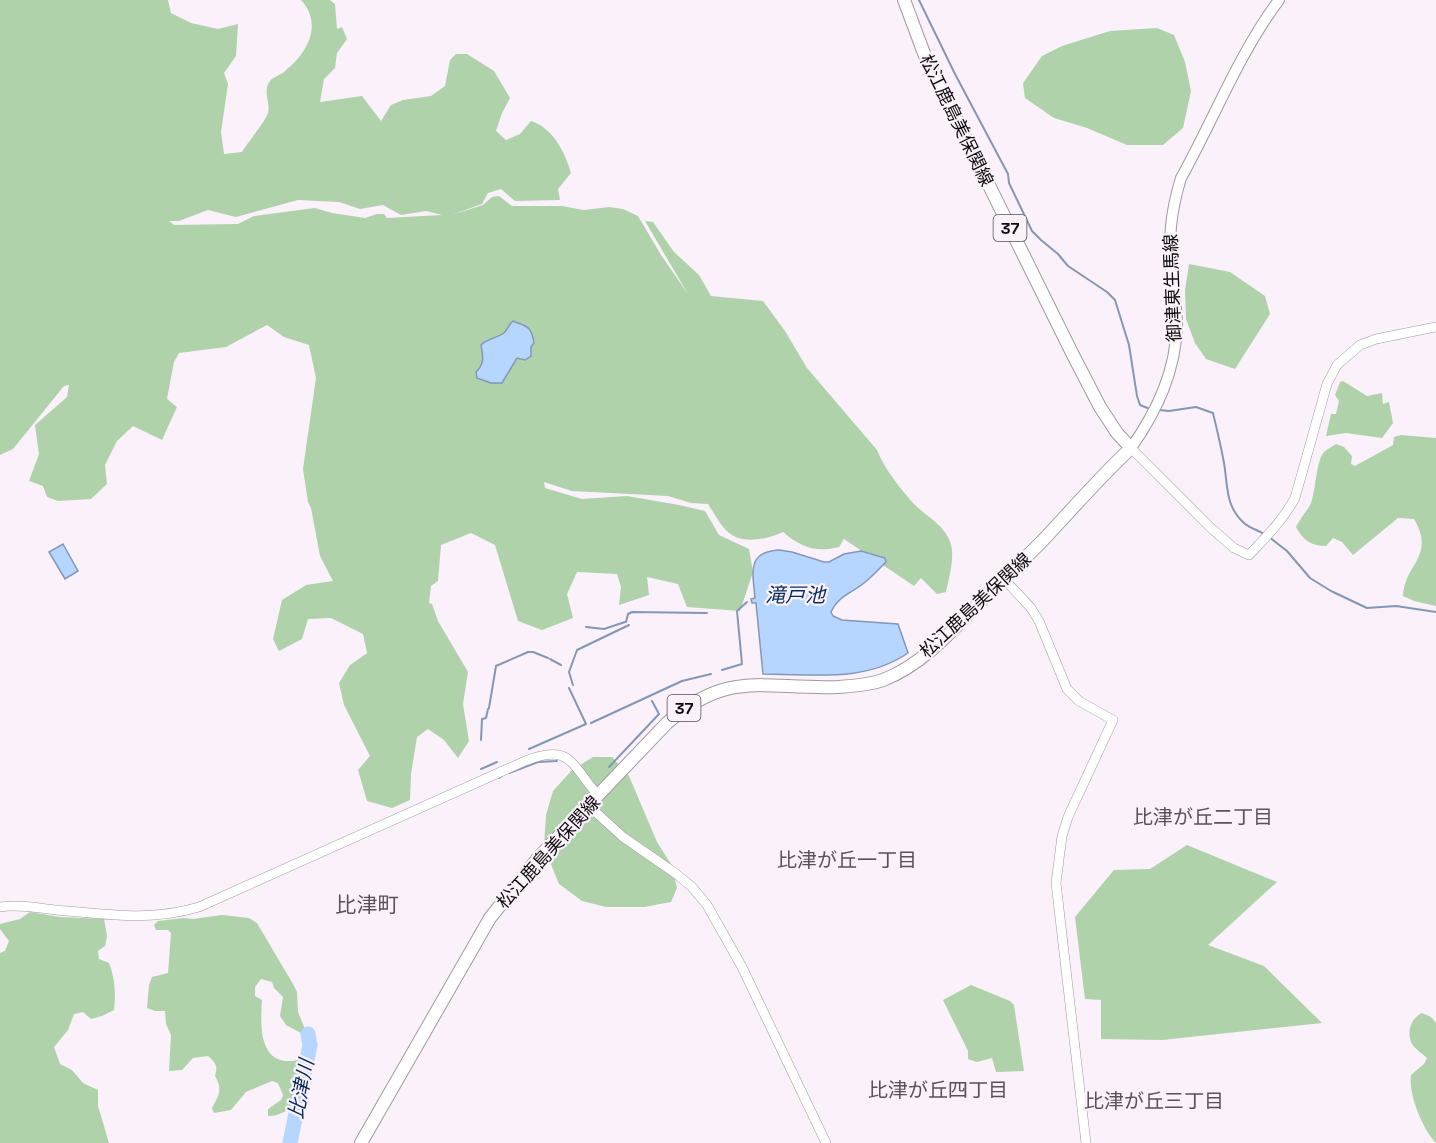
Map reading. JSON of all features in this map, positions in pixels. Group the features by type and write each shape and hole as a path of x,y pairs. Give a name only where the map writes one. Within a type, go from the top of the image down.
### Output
{"main road":[{"name":"松江鹿島美保関線","path":"361,1143 490,918 539,857 667,723 686,706 706,695 733,687 751,685 856,686 882,680 923,656 1004,579 1131,448 1117,433 1100,407 1072,353 925,56 904,0"},
{"name":"御津東生馬線","path":"1131,448 1155,410 1166,385 1175,351 1177,323 1169,248 1170,223 1175,196 1181,178 1236,69 1260,25 1278,0"}],"street":[{"path":"1131,448 1211,528 1234,548 1249,555 1287,513 1295,498 1327,384 1338,365 1360,345 1376,339 1436,327"},
{"path":"1004,579 1031,608 1039,621 1067,688 1079,700 1113,720 1062,836 1056,883 1086,1143"},
{"path":"0,907 146,917 165,916 189,910 525,761 552,753 568,760 599,796"},
{"path":"589,806 623,837 692,887 707,904 742,967 826,1143"}],"green space":[{"path":"0,0 168,0 171,13 191,23 218,29 238,24 236,56 224,73 228,84 221,132 224,154 242,152 268,113 267,89 270,81 293,64 306,47 312,28 308,9 301,0 330,0 335,4 337,29 342,27 347,39 337,53 335,68 324,79 320,102 362,96 381,121 391,105 403,100 431,96 445,86 450,60 456,54 467,54 494,71 510,98 496,131 506,140 520,134 531,121 539,124 557,142 571,173 558,189 560,200 515,201 501,189 488,193 482,204 451,215 483,205 492,197 499,196 512,206 562,206 584,210 609,207 623,209 638,216 688,294 645,221 653,222 674,252 699,275 711,296 763,301 785,331 807,368 877,450 898,485 914,504 943,529 952,550 951,566 946,592 937,594 921,578 914,586 844,539 839,547 830,549 815,549 802,545 783,532 763,539 748,540 734,536 725,529 708,504 691,503 668,496 572,491 544,482 545,488 582,499 627,496 705,511 719,535 749,549 753,572 740,611 687,607 678,584 647,577 649,595 619,605 621,587 617,574 577,572 567,594 573,618 542,630 518,621 495,545 471,533 441,545 438,581 431,586 429,603 432,604 438,621 468,672 463,704 469,741 458,758 444,740 428,729 417,737 411,774 410,800 392,808 367,801 358,770 370,756 344,705 339,683 350,665 367,653 363,634 331,618 308,619 302,639 279,651 273,639 282,600 306,585 333,581 320,556 303,469 316,378 309,345 284,337 267,325 226,347 179,353 174,362 167,399 177,407 162,440 133,426 117,441 105,465 107,484 91,499 58,501 47,497 43,486 29,481 39,454 35,425 67,397 69,385 64,386 13,449 0,455","holes":["298,200 339,202 360,209 383,205 401,215 426,211 442,215 387,218 384,214 377,214 365,218 315,208 254,216 238,224 174,225 169,221 179,221 208,210 236,217"]},
{"path":"1157,28 1174,35 1185,62 1191,91 1183,128 1163,145 1127,145 1087,128 1054,118 1025,98 1023,83 1042,56 1062,46 1110,31"},
{"path":"1189,264 1230,272 1265,296 1270,314 1235,369 1206,359 1195,343 1186,319 1185,290"},
{"path":"1343,381 1367,396 1382,393 1383,404 1389,402 1393,423 1382,438 1346,433 1326,436 1331,414 1336,414 1339,401 1335,395 1340,382"},
{"path":"1401,435 1436,438 1436,606 1403,596 1408,576 1417,560 1422,543 1414,519 1398,518 1353,555 1342,542 1333,538 1326,546 1312,543 1305,539 1296,527 1311,503 1319,462 1325,451 1336,444 1344,447 1352,456 1351,464 1355,466 1393,445 1394,437"},
{"path":"593,757 612,757 629,776 657,842 671,864 677,888 671,902 644,907 606,907 582,901 559,884 544,847 546,815 553,791 572,770"},
{"path":"1187,845 1277,882 1208,945 1264,966 1322,1023 1162,1040 1101,1039 1101,1000 1085,999 1075,917 1114,870 1150,869"},
{"path":"30,912 60,917 104,919 107,936 105,946 98,951 99,959 109,963 113,974 114,1010 91,1019 83,1012 74,1014 68,1030 54,1047 60,1064 72,1070 83,1083 98,1090 98,1106 109,1143 0,1143 0,953 5,951 9,941 0,929 0,924 20,919"},
{"path":"222,915 249,918 257,923 297,992 298,1012 305,1029 301,1033 286,1025 280,1016 283,997 274,988 272,982 261,979 255,987 255,996 262,1000 262,1035 270,1053 278,1059 289,1061 303,1059 293,1106 277,1115 268,1116 268,1109 281,1100 283,1095 278,1083 272,1081 246,1092 231,1110 214,1113 212,1108 219,1089 215,1076 215,1063 208,1056 193,1058 182,1070 169,1071 171,1035 166,1024 165,1011 147,1008 152,977 168,973 171,933 168,930 156,930 154,925 158,921"},
{"path":"971,985 1010,1001 1014,1005 1024,1071 996,1072 992,1058 977,1062 968,1059 968,1051 943,1000"},
{"path":"1422,1013 1431,1017 1436,1023 1436,1143 1426,1130 1418,1111 1411,1083 1411,1075 1424,1064 1427,1058 1413,1046 1409,1035 1412,1022"}],"water":[{"path":"513,321 528,328 531,333 534,343 531,347 531,356 525,360 517,358 502,383 491,383 477,378 476,372 483,359 481,345 504,333"},
{"path":"63,544 78,571 65,579 49,552"},
{"name":"滝戸池","path":"779,550 824,562 829,562 844,554 861,551 885,558 886,562 867,581 841,598 831,612 833,616 842,620 898,624 908,653 891,663 856,673 838,675 763,674 756,603 752,603 751,599 755,598 753,572 756,559 768,552"}],"waterway":[{"path":"919,0 1008,174 1009,183 1032,231 1068,266 1115,300 1129,345 1137,396 1140,405 1150,409"},
{"path":"1159,410 1169,411 1196,407 1213,413 1230,503 1244,523 1264,534"},
{"path":"1269,537 1287,551 1310,578 1367,608 1396,606 1436,612"},
{"path":"722,670 742,664 737,611 747,602"},
{"path":"626,622 628,614 632,612 707,613"},
{"path":"586,627 604,629 625,622"},
{"path":"573,685 569,672 577,650 629,625"},
{"path":"489,708 496,666 528,652 548,658"},
{"path":"550,659 561,665"},
{"path":"591,723 682,681 711,674"},
{"path":"529,749 586,724 569,688"},
{"path":"609,767 659,714 652,701"},
{"path":"481,740 482,719 486,718 488,709"},
{"path":"509,773 538,762 557,761"},
{"path":"481,769 497,762"},
{"name":"比津川","path":"290,1143 310,1045 308,1034"}],"district":[{"name":"比津が丘二丁目","path":"1203,817"},
{"name":"比津が丘一丁目","path":"847,860"},
{"name":"比津町","path":"367,904"},
{"name":"比津が丘四丁目","path":"938,1090"},
{"name":"比津が丘三丁目","path":"1154,1101"}]}
